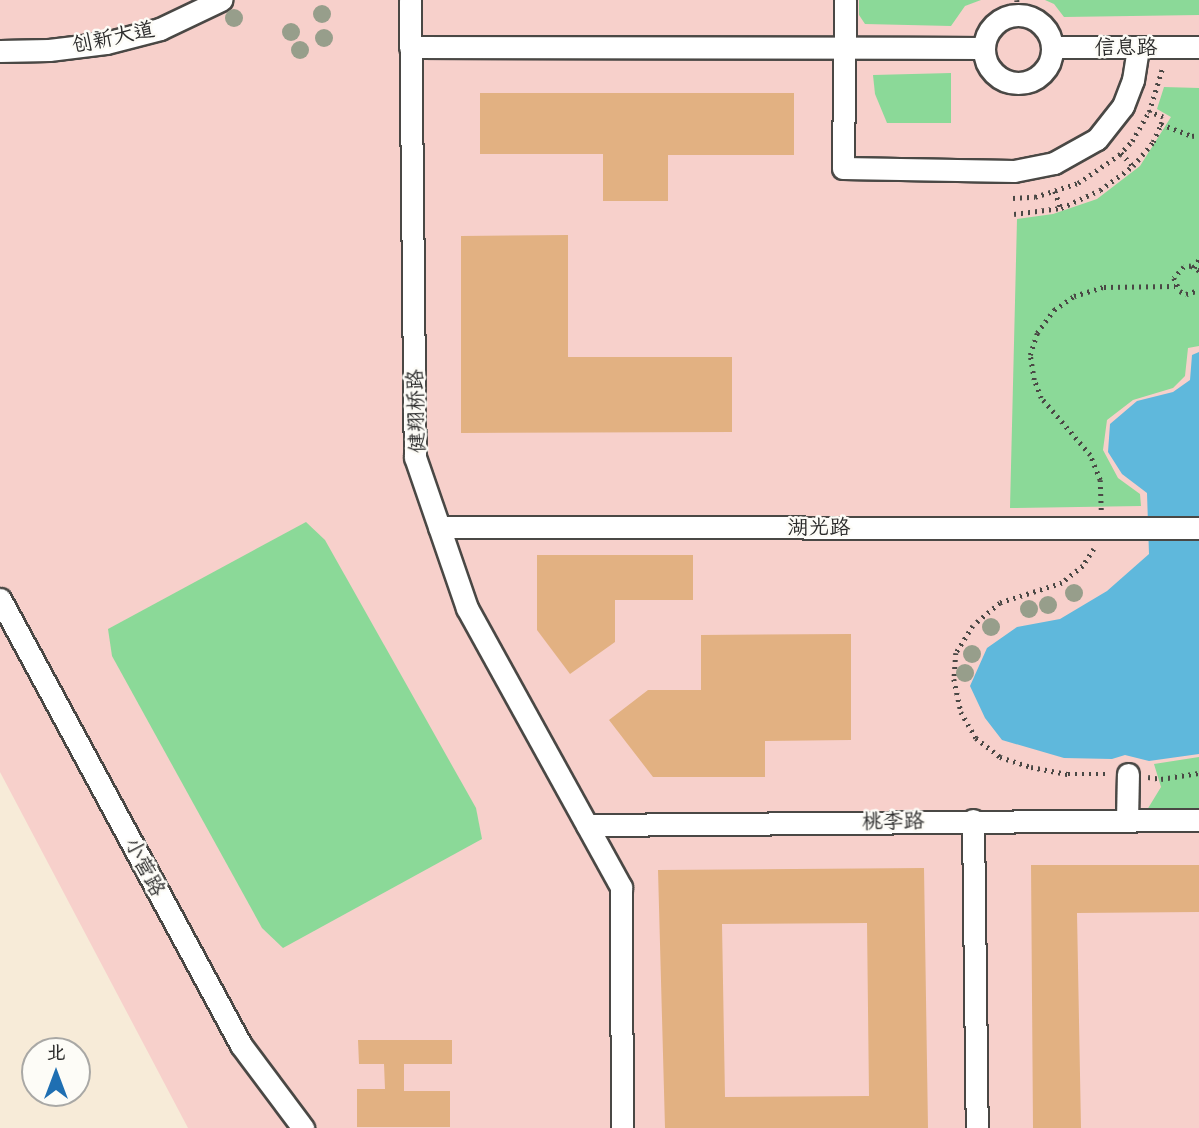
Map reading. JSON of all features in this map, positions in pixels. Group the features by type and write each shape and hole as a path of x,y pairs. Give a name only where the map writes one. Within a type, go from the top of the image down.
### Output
{"street":[{"name":"创新大道","path":"0,51 49,50 106,43 160,29 221,0"},
{"name":"健翔桥路","path":"410,0 415,457 467,608 621,887 622,1128"},
{"path":"845,0 843,168 1014,171 1054,163 1097,139 1123,106 1133,80 1138,47"},
{"path":"1018,7 1042,24 1053,47 1051,61 1043,73 1032,80 1018,83 1004,81 993,73 986,62 983,48 986,35 994,24 1018,7"},
{"path":"411,47 983,48"},
{"name":"信息路","path":"1053,47 1199,47"},
{"name":"湖光路","path":"439,527 1199,528"},
{"name":"小营路","path":"0,599 241,1045 303,1128"},
{"path":"1127,820 1128,774"},
{"path":"973,820 977,1128"},
{"name":"桃李路","path":"587,825 1199,820"}],"path":[{"path":"1014,214 1061,208 1100,190 1133,166 1153,142 1161,124 1163,117 1149,112"},
{"path":"1161,124 1192,136 1199,135"},
{"path":"1121,153 1133,166"},
{"path":"1055,191 1061,208"},
{"path":"1199,259 1197,269 1184,267 1177,271 1175,286 1186,294 1199,290"},
{"path":"1128,774 1161,779 1199,773"}],"shaded area":[{"path":"0,0 1199,0 1199,1128 188,1128 0,772"}],"green space":[{"path":"859,0 981,0 965,6 951,26 865,24 859,15"},
{"path":"1045,0 1199,0 1199,15 1064,17 1054,4"},
{"path":"951,73 951,123 887,123 875,94 873,75"},
{"path":"1164,87 1199,88 1199,346 1188,348 1185,376 1173,388 1133,400 1107,420 1103,450 1118,478 1140,494 1141,506 1010,508 1017,219 1053,214 1097,199 1140,166 1171,117 1157,109"},
{"path":"306,522 325,540 476,808 482,839 283,948 262,928 112,656 108,629"},
{"path":"1199,757 1199,810 1147,810 1161,787 1154,764"}],"water":[{"path":"1199,352 1199,754 1149,761 1125,755 1112,759 1064,758 1002,740 985,718 970,686 987,648 1017,627 1060,619 1107,591 1149,554 1147,493 1122,474 1108,452 1110,424 1137,401 1173,392 1190,380 1192,355"}],"building":[{"path":"480,93 794,93 794,155 668,155 668,201 603,201 603,154 480,154"},
{"path":"568,235 568,357 732,357 732,432 461,433 461,236"},
{"path":"537,555 693,555 693,600 615,600 615,642 570,674 537,630"},
{"path":"851,634 851,740 765,741 765,777 653,777 609,720 648,690 701,690 701,635"},
{"path":"1031,865 1199,865 1199,912 1077,913 1081,1128 1033,1128"},
{"path":"924,868 928,1128 665,1128 658,870","holes":["867,923 869,1096 725,1097 722,924"]},
{"path":"358,1040 452,1040 452,1064 404,1064 404,1091 450,1091 450,1127 357,1127 357,1089 385,1089 384,1064 359,1064"}]}
